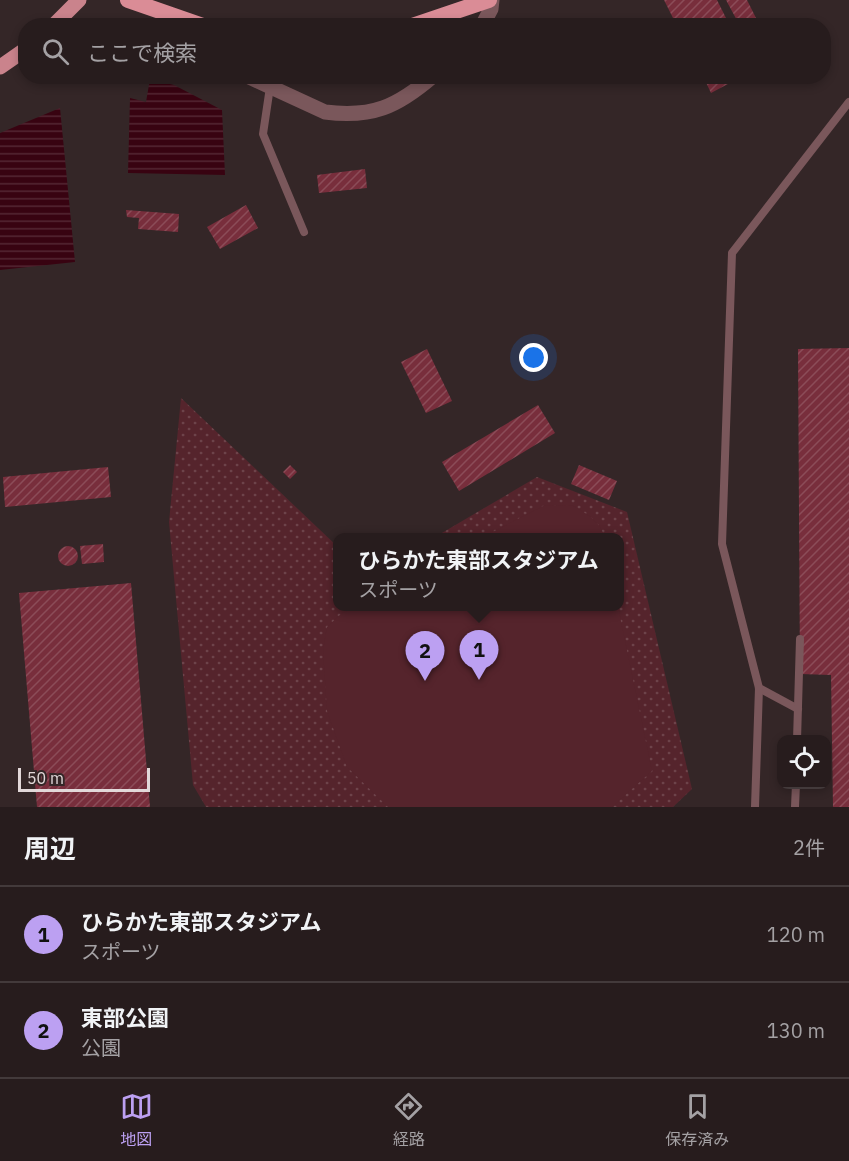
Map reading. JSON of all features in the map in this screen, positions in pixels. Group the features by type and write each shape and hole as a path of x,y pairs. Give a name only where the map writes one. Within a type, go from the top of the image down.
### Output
{"highway":[{"path":"128,0 180,18"},
{"path":"436,18 491,0"}],"main road":[{"path":"61,18 79,0"},
{"path":"0,67 18,55"}],"street":[{"path":"486,18 491,9 491,0"},
{"path":"264,84 325,112 368,113 403,100 423,84"}],"lane":[{"path":"270,87 263,134 304,232"},
{"path":"755,807 759,688 722,544 732,253 849,102"},
{"path":"797,735 800,639"},
{"path":"759,688 798,709"},
{"path":"795,807 796,789"}],"shaded area":[{"path":"149,84 170,84 222,110 225,175 128,173 130,98 146,102"},
{"path":"60,108 75,262 0,270 0,133"},
{"path":"181,398 333,542 333,611 624,611 624,533 442,533 537,477 627,512 692,789 673,807 206,807 193,785 169,522"},
{"path":"572,505 596,522 603,533 491,533 543,506"},
{"path":"346,611 619,611 652,771 612,807 388,807 347,767 327,711 323,650 327,627"}],"building":[{"path":"664,0 717,0 726,18 673,18"},
{"path":"726,0 747,0 756,18 736,18"},
{"path":"707,84 728,84 711,93"},
{"path":"365,169 367,188 319,193 317,175"},
{"path":"246,205 258,228 220,249 207,227"},
{"path":"126,210 179,214 178,232 138,229 139,218 127,217"},
{"path":"849,348 849,807 833,807 831,675 800,674 798,349"},
{"path":"427,349 452,401 426,413 401,362"},
{"path":"538,405 555,433 459,491 442,462"},
{"path":"290,465 297,472 290,479 283,472"},
{"path":"579,465 617,481 609,500 571,484"},
{"path":"108,467 111,497 5,507 3,477"},
{"path":"103,544 104,562 82,564 80,546"},
{"path":"64,546 72,546 78,552 78,560 72,566 64,566 58,560 58,552"},
{"path":"131,583 150,807 37,807 19,593"}],"place":[{"name":"ひらかた東部スタジアム","path":"479,680"},
{"name":"東部公園","path":"425,681"}]}
